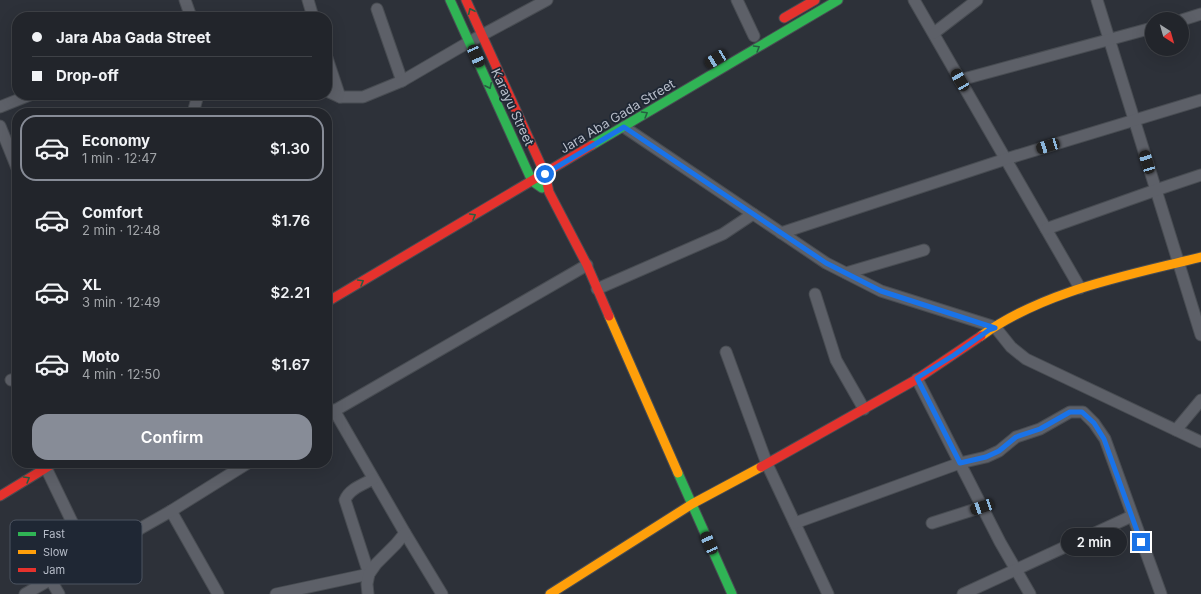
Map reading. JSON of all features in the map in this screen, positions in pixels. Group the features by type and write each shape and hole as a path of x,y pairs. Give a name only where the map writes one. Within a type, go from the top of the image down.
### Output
{"street":[{"path":"185,0 189,12"},
{"path":"308,0 312,12"},
{"name":"Karayu Street","path":"450,0 525,173 532,181"},
{"name":"Karayu Street","path":"466,0 543,163 549,192 597,289 732,594"},
{"path":"332,93 340,97 362,97 402,81 469,42 547,0"},
{"path":"737,0 754,36"},
{"path":"774,24 815,0"},
{"name":"Jara Aba Gada Street","path":"332,299 838,0"},
{"path":"914,0 1080,288"},
{"path":"934,33 977,0"},
{"path":"1097,0 1201,335"},
{"path":"377,9 402,81"},
{"path":"1189,18 1201,14"},
{"path":"960,80 1145,30"},
{"path":"332,73 340,97"},
{"path":"0,108 18,100"},
{"path":"781,233 1006,159 1201,100"},
{"path":"0,126 12,156"},
{"path":"624,127 826,263 881,291 992,329 1026,359 1201,442"},
{"path":"525,173 543,163"},
{"path":"1046,229 1201,175"},
{"path":"532,181 549,192"},
{"path":"597,289 723,234 753,214"},
{"path":"332,289 413,240"},
{"path":"846,273 924,250"},
{"path":"550,594 692,504 767,464 864,409 954,355 992,329 1030,308 1080,288 1201,257"},
{"path":"332,412 586,265"},
{"path":"815,294 836,360 864,409"},
{"path":"726,352 767,464 828,594"},
{"path":"917,378 1000,542 1030,594"},
{"path":"1176,430 1201,400"},
{"path":"794,523 960,463 986,457 999,451 1016,437 1040,429 1070,412 1082,412 1094,423 1104,439 1161,594"},
{"path":"332,415 373,478 442,594"},
{"path":"0,496 45,468"},
{"path":"51,468 73,520"},
{"path":"142,527 240,468"},
{"path":"369,574 345,500 351,491 373,478"},
{"path":"932,523 982,507"},
{"path":"171,511 218,594"},
{"path":"963,594 1132,516"},
{"path":"368,594 367,584 369,574 376,564 405,533"},
{"path":"276,594 369,574"},
{"path":"25,594 43,584"},
{"path":"52,584 58,594"}],"traffic: fast":[{"path":"450,0 532,181 542,188"},
{"path":"592,145 838,0"},
{"path":"678,473 732,594"}],"traffic: slow":[{"path":"981,336 1006,320 1059,296 1115,278 1201,257"},
{"path":"609,316 678,473"},
{"path":"550,594 692,504 761,467"}],"traffic: jam":[{"path":"466,0 545,174 549,192 587,265 609,316"},
{"path":"784,18 815,0"},
{"path":"332,299 592,145"},
{"path":"761,467 917,379 981,336"},
{"path":"0,496 46,468"}],"route":[{"path":"545,174 624,127 826,263 881,291 995,328 989,330 954,355 917,378 960,463 986,457 999,451 1016,437 1040,429 1070,412 1082,412 1094,423 1104,439 1141,542"}]}
